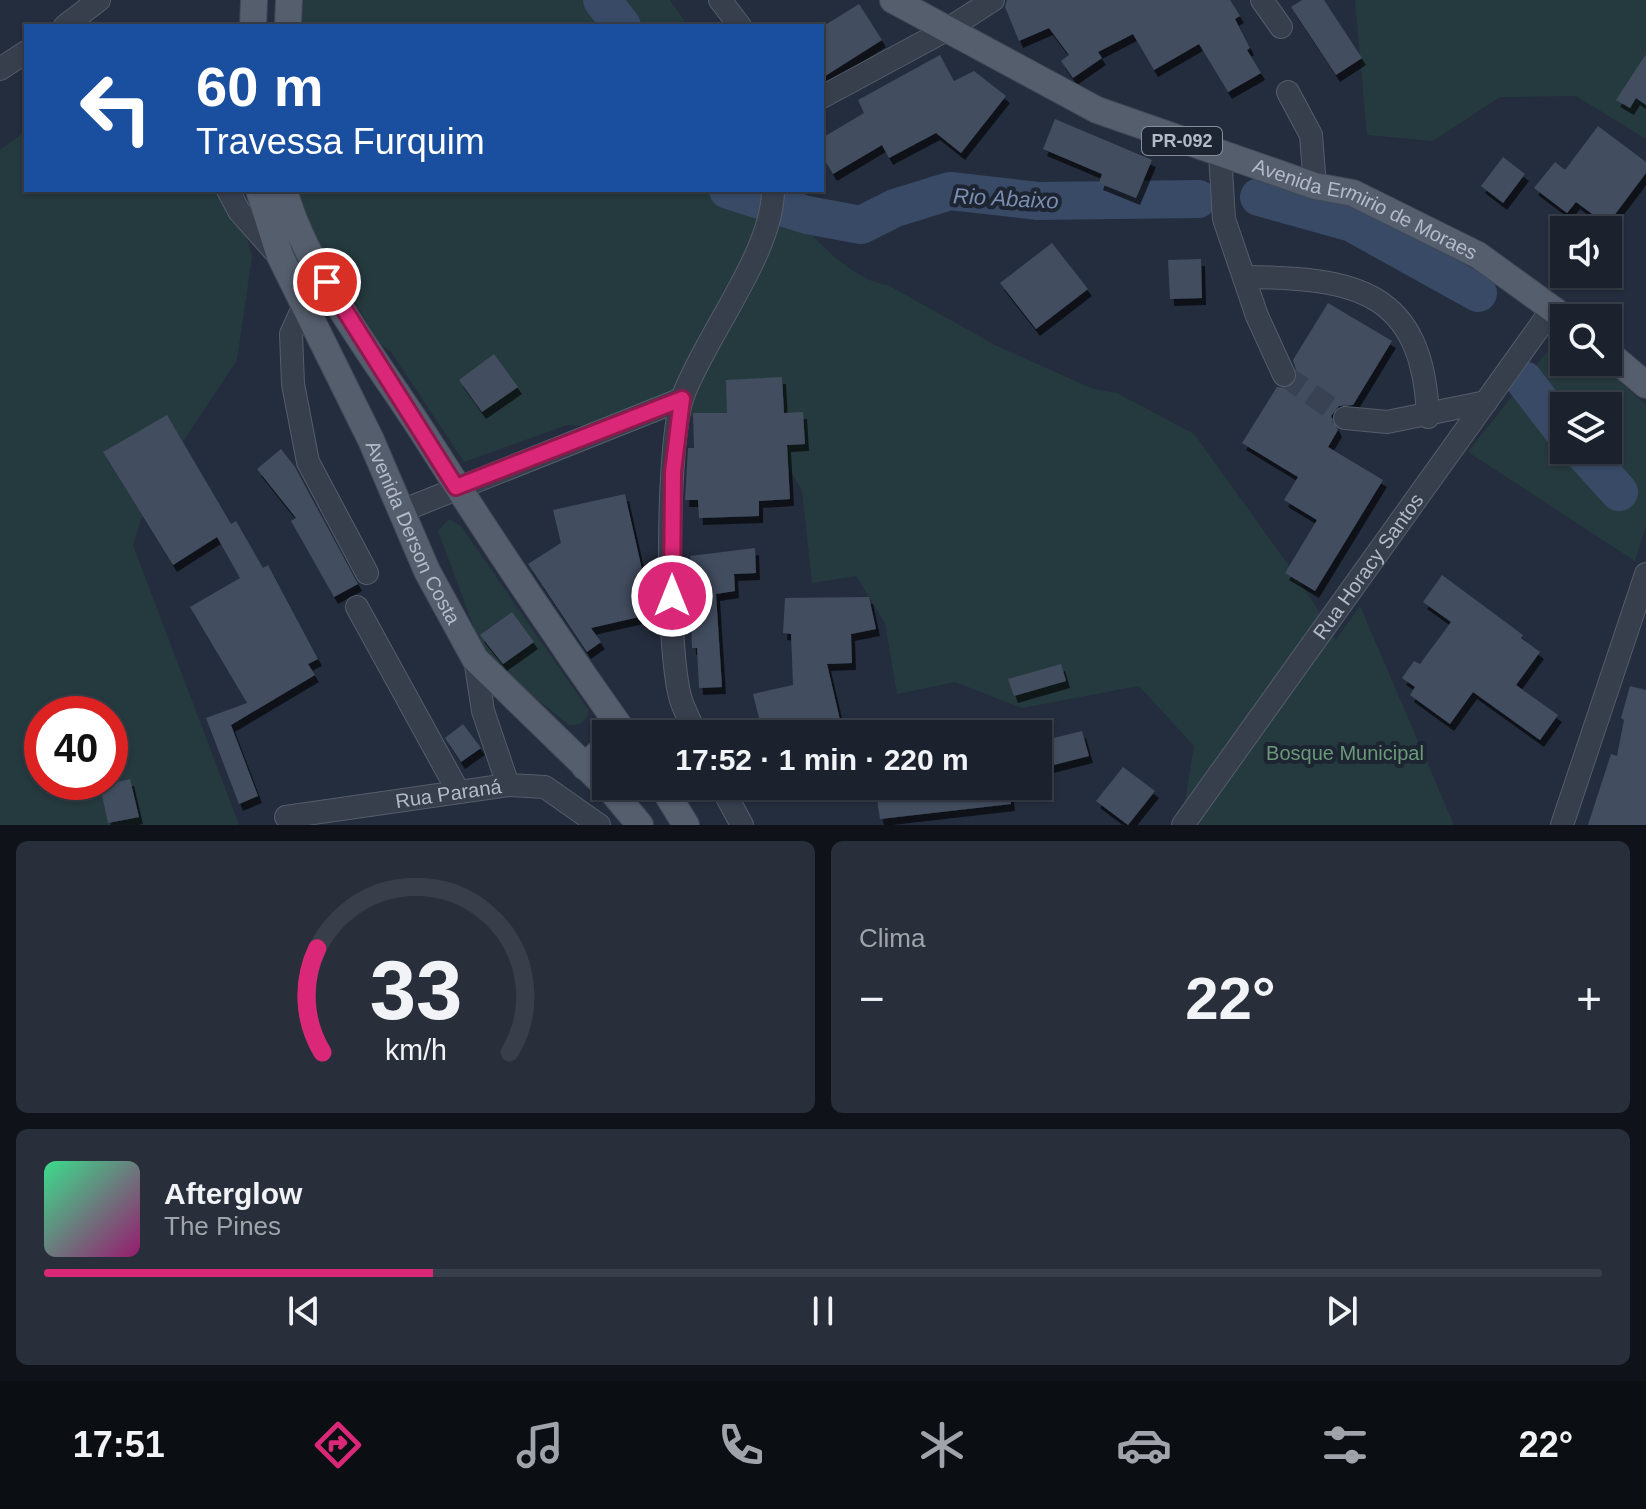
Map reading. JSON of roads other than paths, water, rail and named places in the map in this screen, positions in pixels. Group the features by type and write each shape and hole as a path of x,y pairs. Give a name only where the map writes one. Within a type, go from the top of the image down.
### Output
{"main road":[{"path":"253,24 254,0"},
{"path":"288,24 289,0"},
{"name":"Avenida Ermirio de Moraes","path":"893,0 1097,110 1315,186 1353,193 1478,255 1550,307"},
{"name":"Avenida Derson Costa","path":"260,192 280,256 404,510 427,571 475,659 640,825"},
{"path":"285,192 308,248 368,351 608,720"},
{"path":"1622,365 1646,385"},
{"path":"585,767 592,760"},
{"path":"671,800 686,825"}],"street":[{"path":"68,24 99,0"},
{"path":"720,0 738,24"},
{"path":"1262,0 1281,27"},
{"path":"824,96 948,29 989,1"},
{"path":"0,69 24,53"},
{"path":"1288,92 1311,135 1315,186"},
{"path":"1220,154 1224,219 1257,316 1284,375"},
{"path":"229,192 239,211 280,256"},
{"path":"690,720 681,699 672,641 673,472 682,399 712,332 754,259 773,204 773,192"},
{"path":"1245,277 1298,277 1345,283 1385,303 1408,330 1419,357 1428,417"},
{"path":"305,303 291,334 293,384 308,462 367,573"},
{"name":"Rua Horacy Santos","path":"1183,825 1486,402 1550,324"},
{"path":"404,510 682,399"},
{"path":"1345,418 1360,422 1387,422 1428,417 1486,402"},
{"path":"1562,825 1646,574"},
{"path":"357,607 458,791"},
{"path":"475,659 483,711 508,785"},
{"name":"Rua Paraná","path":"286,817 508,785 545,787 599,825"},
{"path":"729,800 742,825"}],"waterway":[{"name":"Rio Abaixo","path":"602,0 620,24"},
{"name":"Rio Abaixo","path":"734,192 807,215 861,225 895,208 950,191 1038,201 1198,199"},
{"name":"Rio Abaixo","path":"1259,197 1352,223 1478,293"},
{"name":"Rio Abaixo","path":"1524,380 1550,414"},
{"name":"Rio Abaixo","path":"1594,464 1619,492"}],"tunnel":[{"path":"1284,375 1345,418"}],"park label":[{"name":"Bosque Municipal","path":"1345,753"}]}
